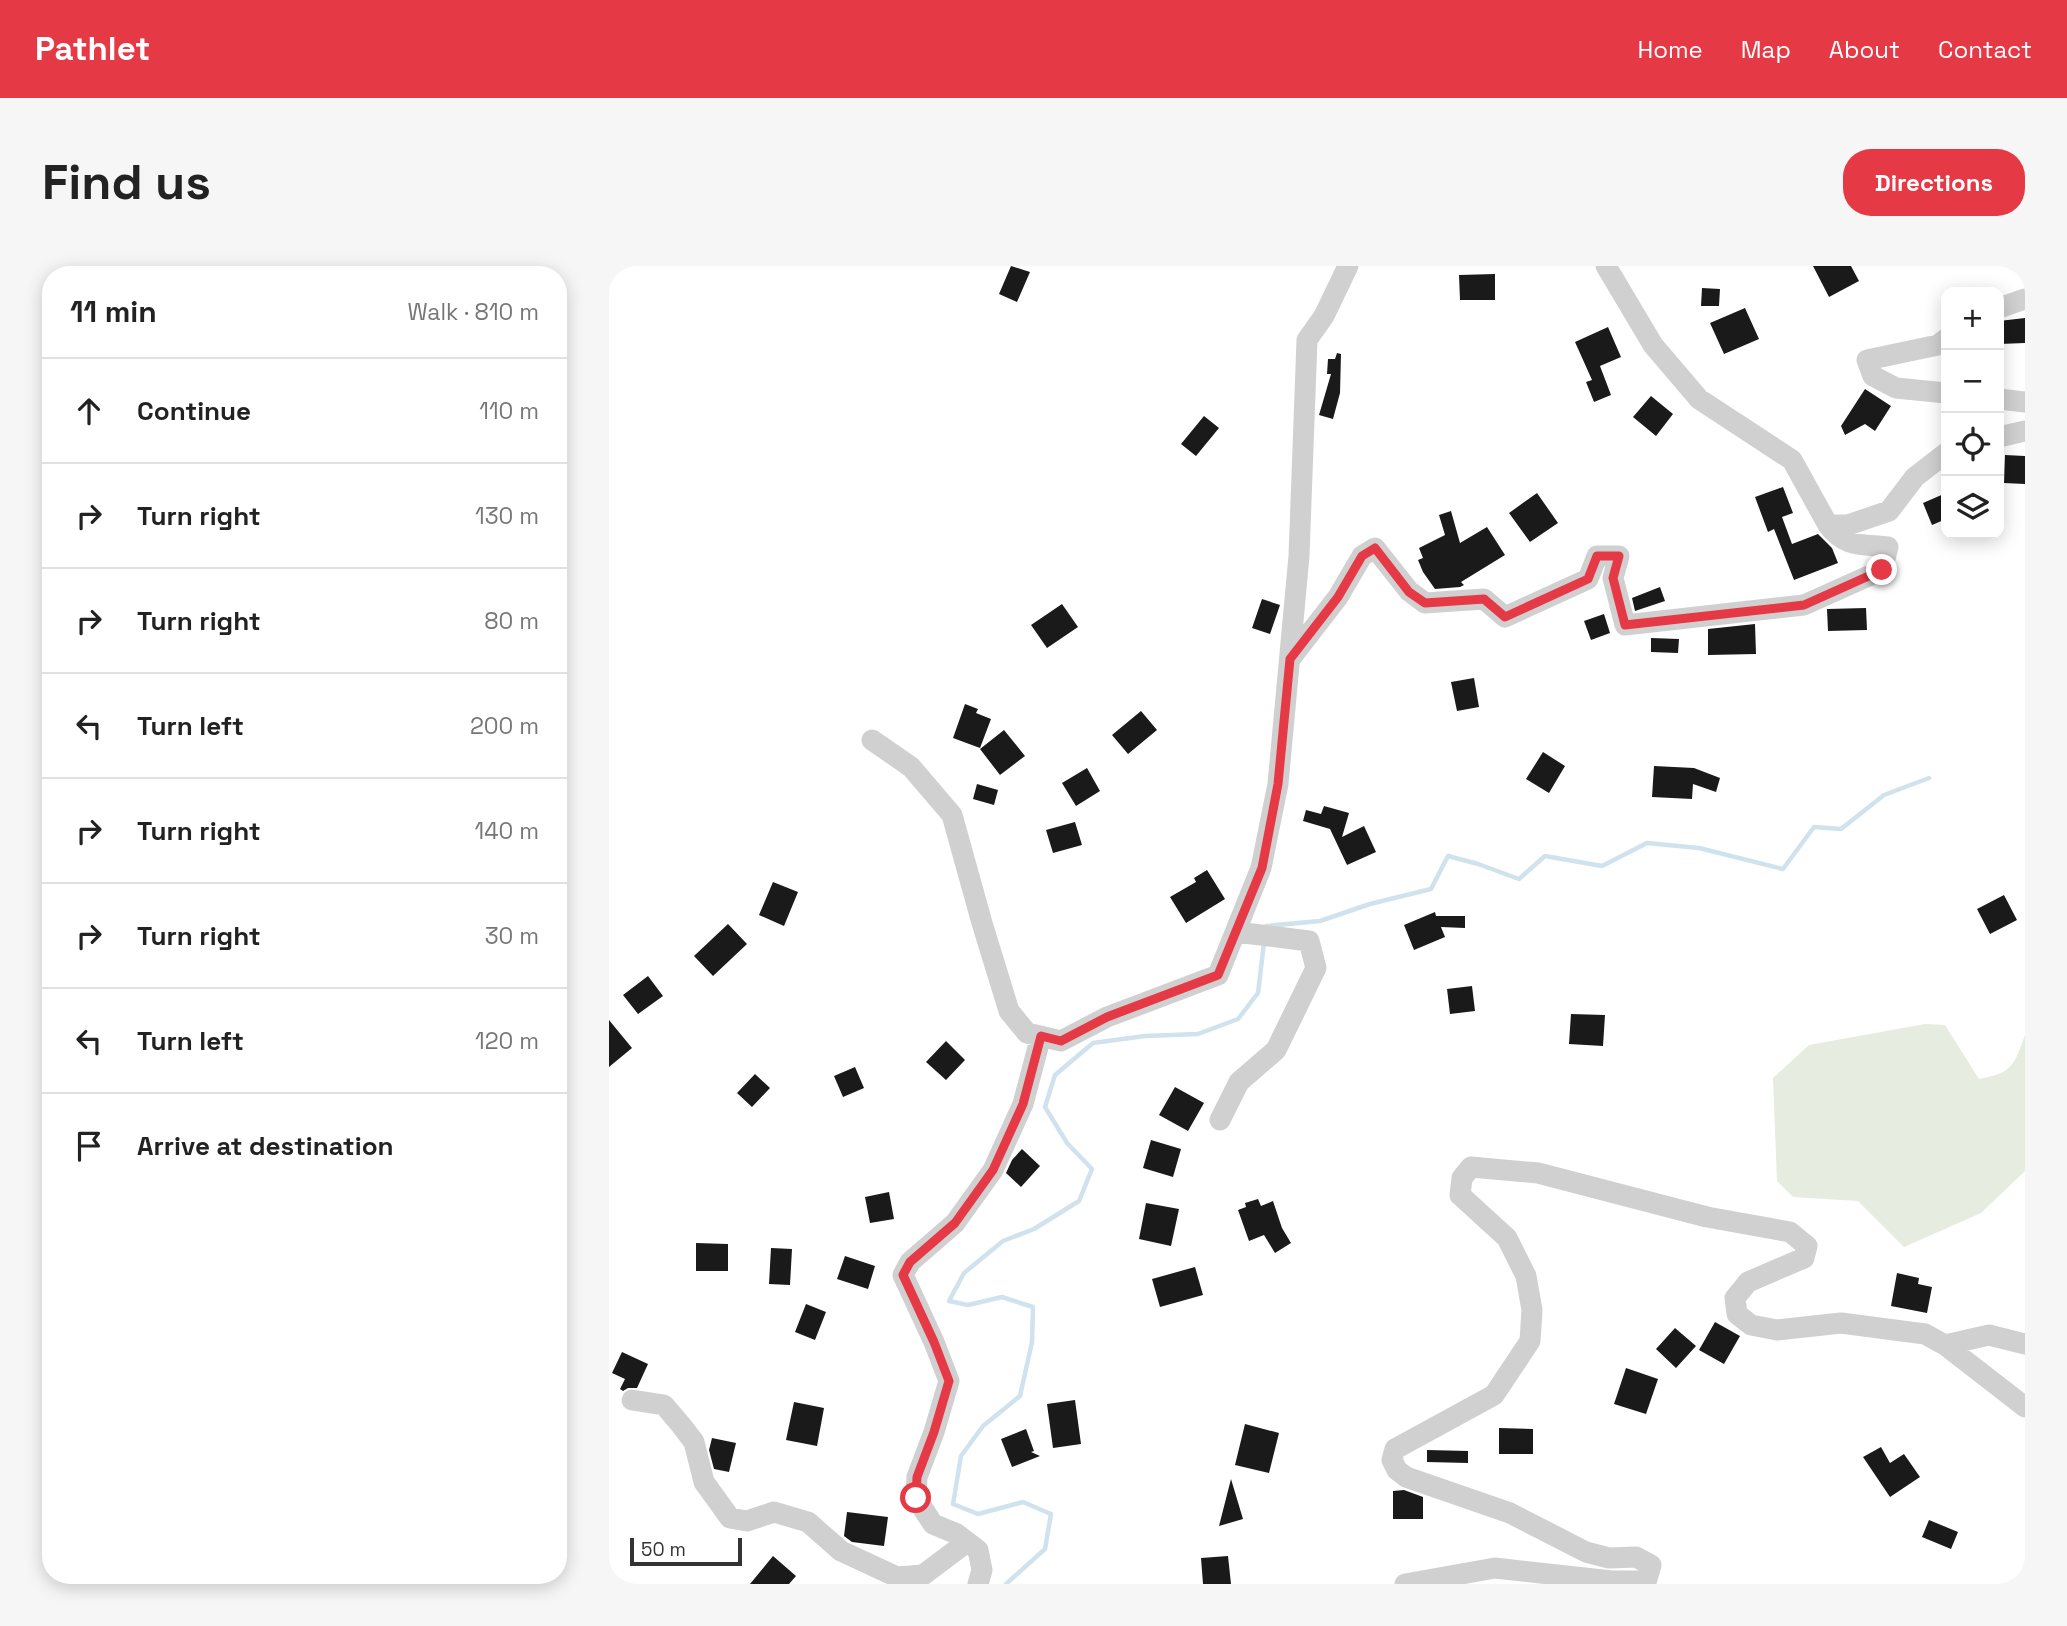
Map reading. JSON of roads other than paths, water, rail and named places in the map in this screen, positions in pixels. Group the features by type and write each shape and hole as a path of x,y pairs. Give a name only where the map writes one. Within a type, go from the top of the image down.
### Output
{"street":[{"path":"872,740 911,767 952,815 1009,1011 1027,1033 1061,1041 1107,1017 1218,975 1262,868 1278,784 1299,556 1307,340 1324,316 1348,266"},
{"path":"1290,659 1338,597 1362,556 1375,548 1409,592 1425,603 1484,599 1505,617 1588,579 1597,556 1619,556 1613,578 1625,625 1804,605 1882,570 1888,547 1846,542 1836,536 1792,460 1699,399 1653,345 1606,266"},
{"path":"2004,306 2025,299"},
{"path":"1941,343 1867,360 1873,376 1896,388 1941,392"},
{"path":"2004,400 2025,402"},
{"path":"2004,436 2025,431"},
{"path":"1828,525 1848,524 1889,510 1915,477 1941,457"},
{"path":"1220,1120 1239,1082 1276,1049 1316,968 1308,941 1236,932"},
{"path":"978,1584 982,1570 978,1550 957,1534 933,1524 916,1498 917,1477 949,1381 903,1275 910,1262 955,1223 993,1170 1023,1104 1041,1036"},
{"path":"1405,1584 1495,1568 1612,1581 1638,1581 1647,1578 1650,1572 1651,1564 1636,1557 1609,1558 1586,1552 1510,1513 1406,1477 1397,1470 1392,1460 1395,1449 1494,1395 1530,1341 1532,1310 1526,1276 1507,1238 1460,1195 1462,1178 1471,1167 1538,1173 1707,1217 1790,1232 1807,1246 1804,1258 1748,1282 1735,1298 1737,1314 1751,1325 1777,1330 1841,1323 1925,1334 1945,1345 2025,1407"},
{"path":"1945,1345 1989,1335 2025,1344"},
{"path":"632,1400 664,1405 681,1425 694,1442 703,1482 730,1518 747,1521 774,1512 808,1522 841,1551 897,1577 923,1575 967,1542"}],"waterway":[{"path":"1266,928 1320,921 1370,904 1431,889 1448,856 1519,879 1545,856 1602,866 1647,843 1699,848 1783,869 1814,827 1841,829 1884,795 1929,778"},
{"path":"1006,1584 1045,1549 1051,1514 1023,1502 978,1514 953,1504 961,1456 983,1426 1020,1396 1032,1342 1033,1307 1002,1297 968,1305 949,1301 964,1273 1003,1241 1034,1229 1079,1201 1092,1169 1067,1143 1045,1107 1055,1075 1093,1043 1145,1036 1198,1034 1238,1019 1258,993 1264,943"}]}
